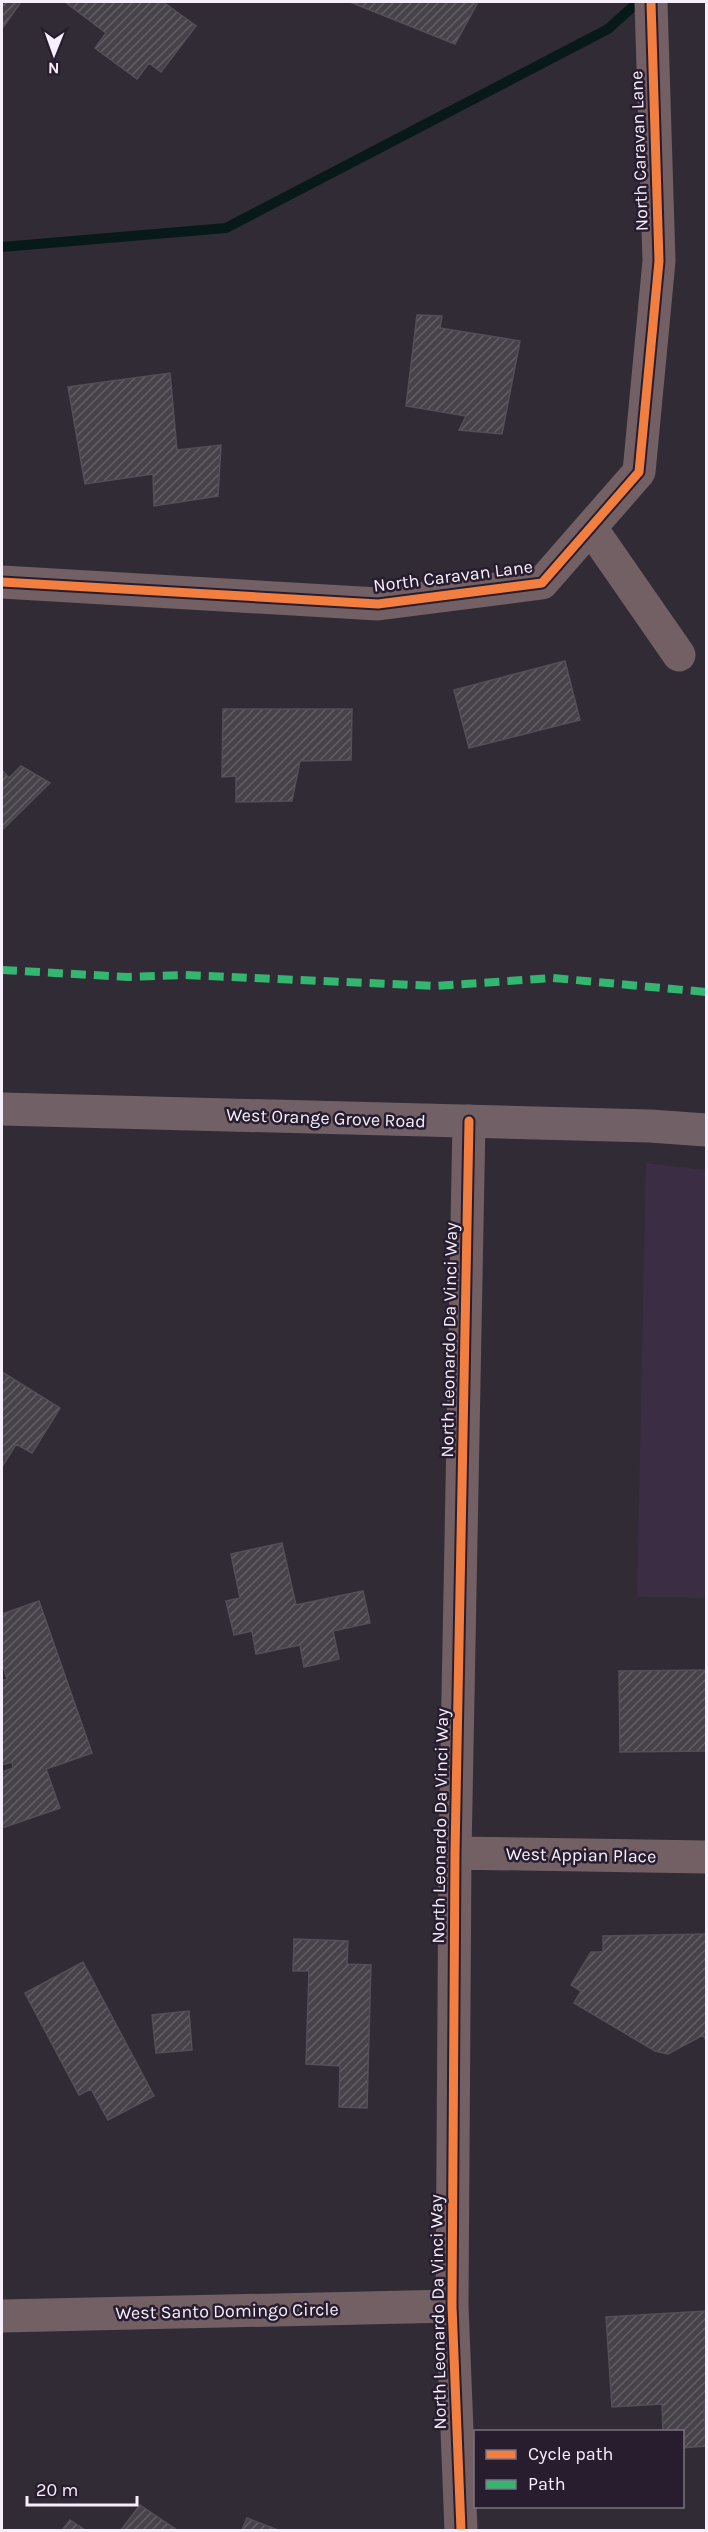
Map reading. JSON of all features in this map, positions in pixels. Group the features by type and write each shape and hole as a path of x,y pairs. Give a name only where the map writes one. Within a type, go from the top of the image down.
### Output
{"main road":[{"name":"West Orange Grove Road","path":"2,1109 651,1126 706,1130"},
{"name":"West Orange Grove Road","path":"651,1126 706,1121"}],"street":[{"name":"North Caravan Lane","path":"2,582 378,604 542,583 639,472 659,261 651,2"},
{"path":"591,528 679,655"},
{"name":"North Leonardo Da Vinci Way","path":"460,2530 452,2306 455,1853 469,1121"},
{"name":"West Appian Place","path":"455,1853 706,1857"},
{"name":"West Santo Domingo Circle","path":"2,2316 452,2306"}],"shaded area":[{"path":"646,1163 706,1170 706,1598 637,1597"}],"building":[{"path":"2,2 21,2 2,29"},
{"path":"65,2 163,2 196,26 161,72 149,63 137,79 95,48 106,33"},
{"path":"350,2 478,2 455,44"},
{"path":"417,315 442,316 440,328 520,341 502,434 459,430 466,416 406,406"},
{"path":"170,373 177,450 221,445 218,496 154,506 153,474 85,484 68,387"},
{"path":"565,661 580,720 469,748 454,690"},
{"path":"223,709 352,709 351,760 300,761 292,801 236,802 236,776 222,777"},
{"path":"21,766 50,783 2,830 2,770 9,778"},
{"path":"2,1372 60,1408 32,1453 16,1444 2,1467"},
{"path":"282,1543 296,1605 363,1591 370,1623 333,1631 339,1659 304,1667 300,1645 256,1654 252,1631 234,1635 226,1601 240,1598 231,1554"},
{"path":"39,1601 92,1753 46,1769 60,1808 2,1828 2,1772 13,1768 12,1762 2,1765 2,1681 7,1679 2,1663 2,1614"},
{"path":"706,1670 706,1751 620,1752 619,1671"},
{"path":"706,1934 706,2041 703,2035 668,2054 655,2051 574,2003 581,1991 571,1985 591,1952 603,1952 603,1936"},
{"path":"294,1939 348,1941 347,1964 371,1965 367,2108 339,2107 340,2066 306,2064 309,1971 293,1971"},
{"path":"83,1962 154,2096 108,2120 91,2089 79,2095 25,1993"},
{"path":"189,2011 192,2050 156,2053 152,2015"},
{"path":"706,2311 706,2401 704,2401 706,2446 684,2448 684,2430 663,2430 662,2404 612,2407 606,2317"},
{"path":"140,2505 177,2530 121,2530"},
{"path":"247,2518 278,2530 242,2530"},
{"path":"70,2520 85,2530 62,2530"}],"waterway":[{"path":"2,247 226,228 608,29 638,2"}],"marked path":[{"path":"2,970 128,977 183,975 436,986 553,978 706,992"}],"cycle path":[{"path":"2,582 378,604 542,583 639,472 659,261 651,2"},
{"path":"461,2530 452,2306 455,1853 469,1121"}]}
